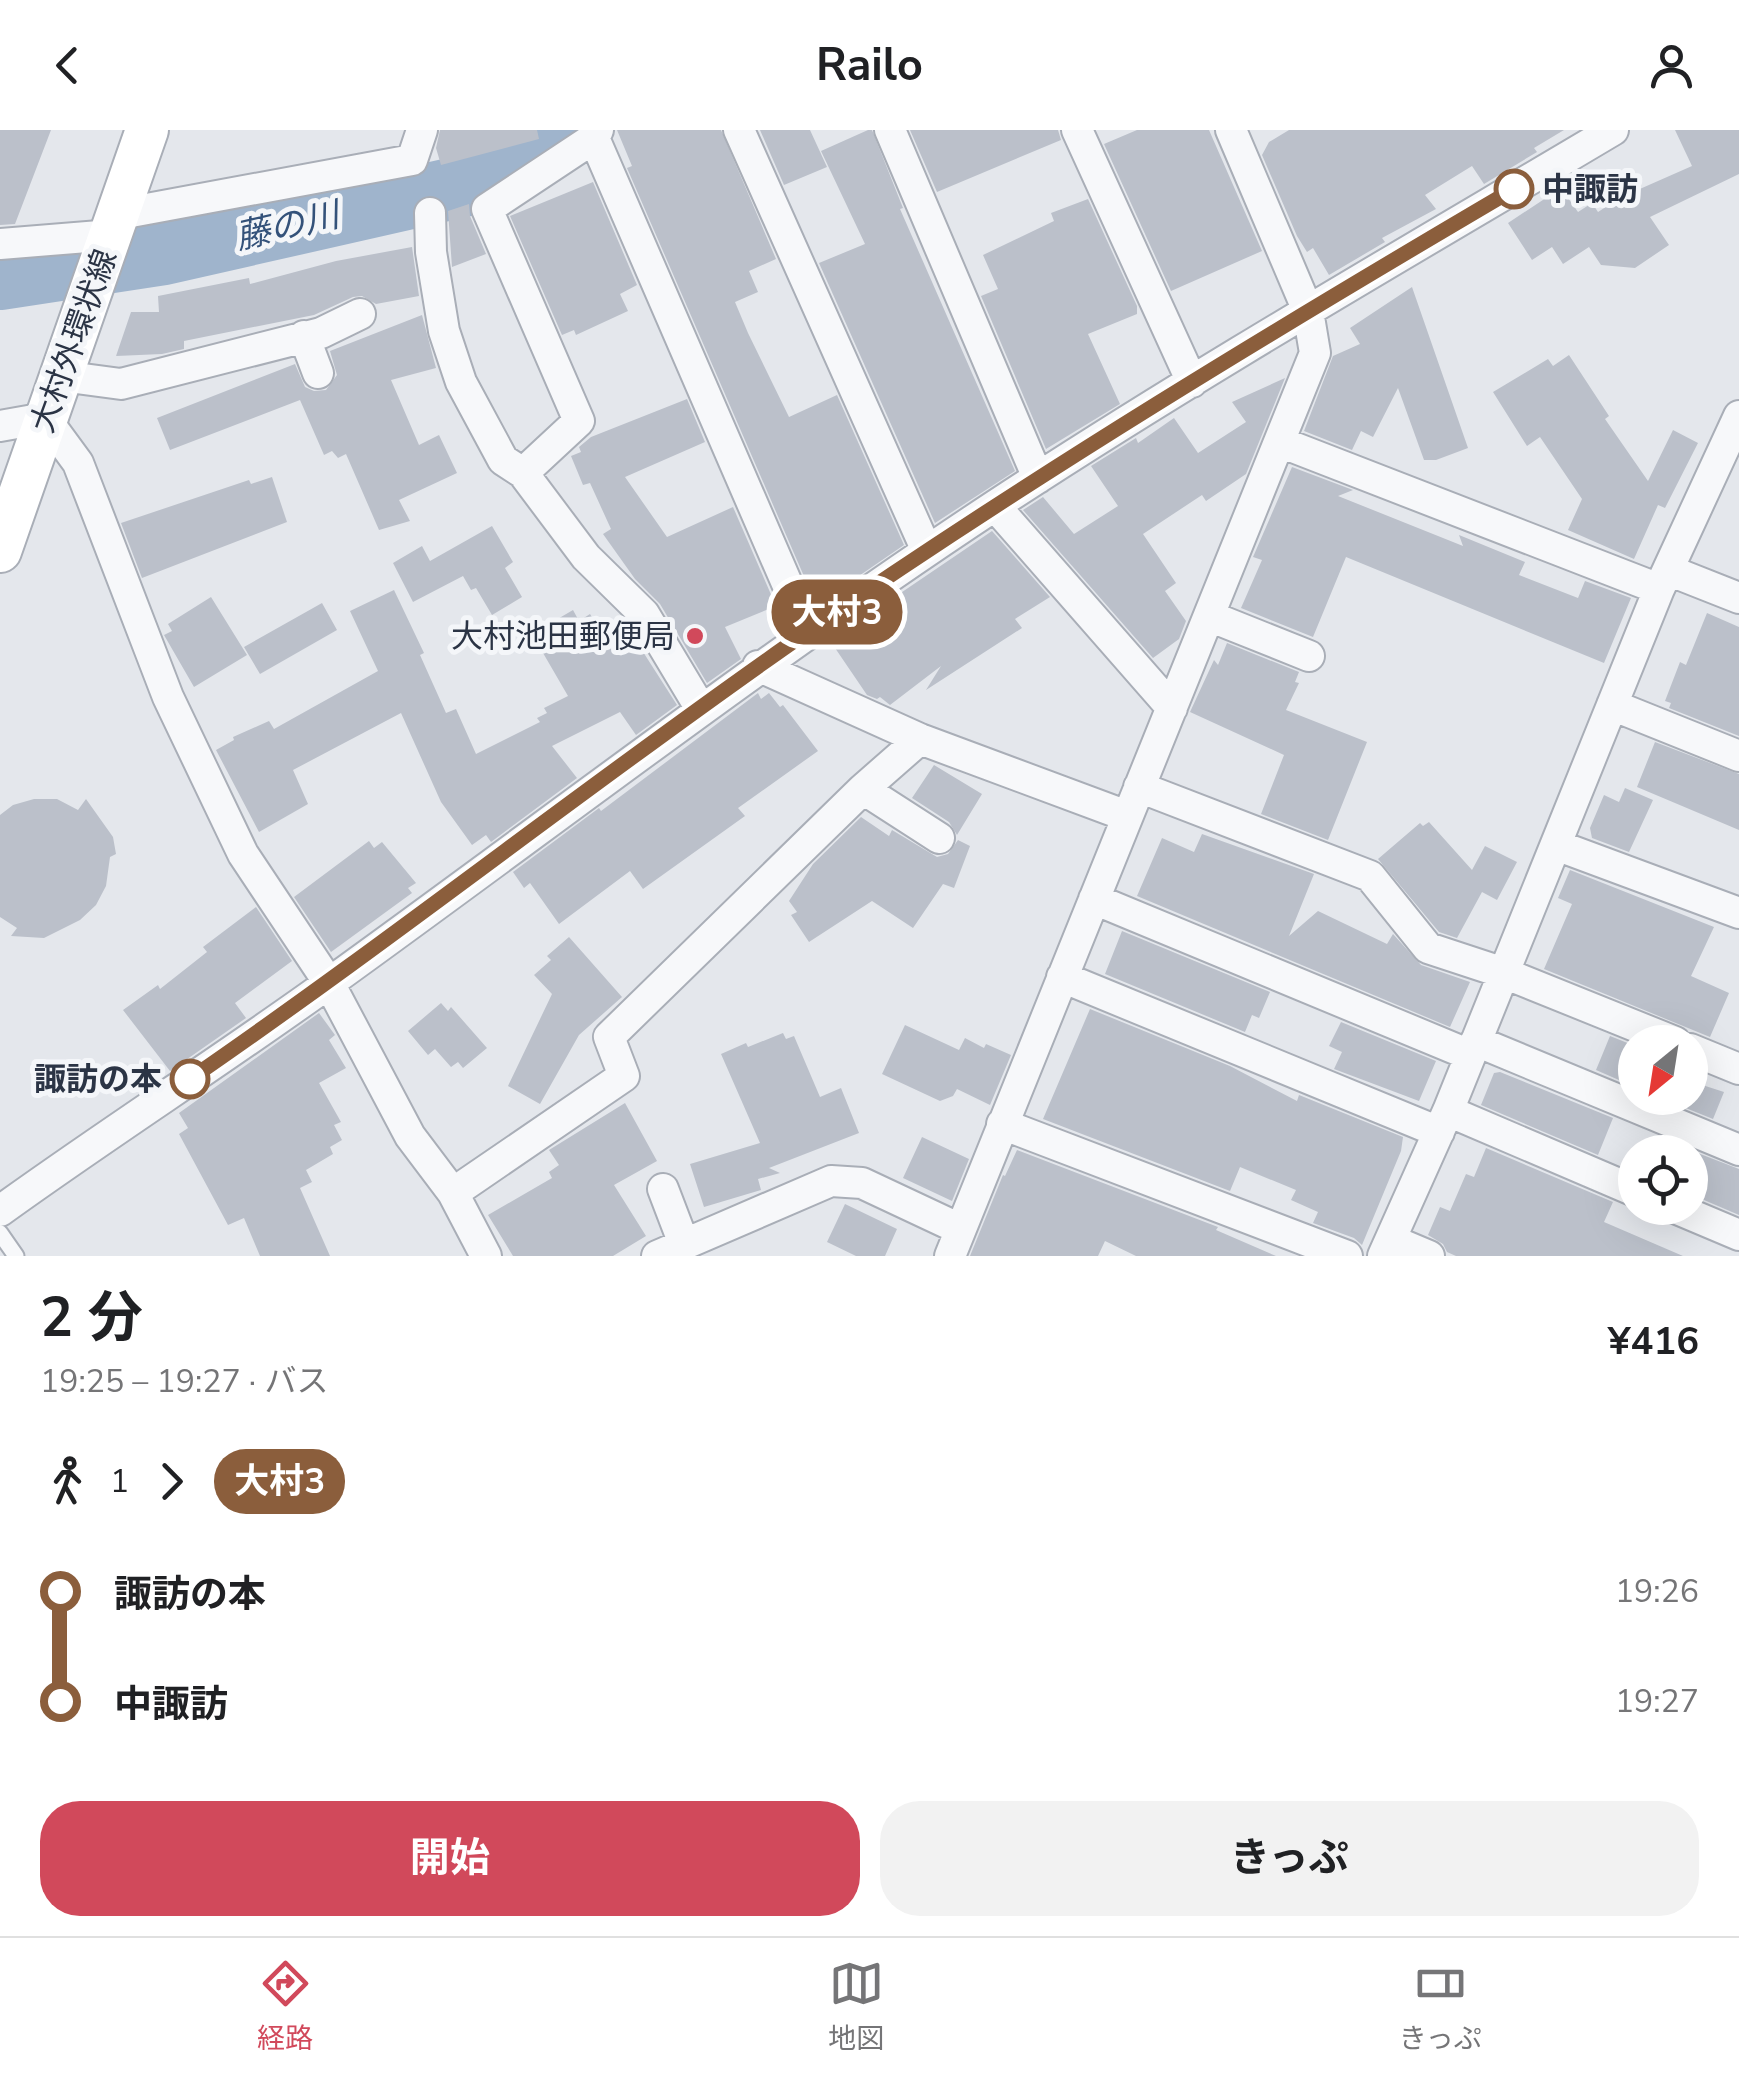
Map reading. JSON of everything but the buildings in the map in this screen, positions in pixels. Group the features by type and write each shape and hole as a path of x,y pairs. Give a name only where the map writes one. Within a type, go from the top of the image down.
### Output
{"main road":[{"name":"大村外環状線","path":"0,551 147,130"}],"street":[{"path":"0,244 114,229 412,160 422,130"},
{"path":"739,130 927,551"},
{"path":"890,130 1038,478"},
{"path":"1077,130 1192,382"},
{"path":"662,1189 671,1250 831,1181 862,1182 955,1242 1314,354 1308,310 1231,130"},
{"path":"2,1213 328,983 758,666 927,551 1308,310 1613,130"},
{"path":"523,472 579,421 487,209 596,134 808,632"},
{"path":"430,213 431,252 444,332 460,382 504,460 523,472 586,556 644,614 701,709"},
{"path":"67,360 121,384 321,333 360,314"},
{"path":"304,336 318,372"},
{"path":"0,426 45,418 78,463 168,697 243,854 328,983 410,1136 452,1193 486,1256"},
{"path":"1429,1256 1387,1248 1443,1122 1664,580 1736,428"},
{"path":"1280,442 1664,580 1739,598"},
{"path":"996,506 1172,708"},
{"path":"1209,616 1309,656"},
{"path":"758,666 920,739 1127,816"},
{"path":"1612,705 1739,756"},
{"path":"452,1193 624,1076 609,1037 862,789 920,739"},
{"path":"1140,787 1370,876 1428,948 1504,972 1633,1025"},
{"path":"862,789 938,838"},
{"path":"1556,845 1739,913"},
{"path":"1094,899 1739,1150"},
{"path":"1062,978 1618,1184"},
{"path":"1708,1055 1739,1068"},
{"path":"1002,1124 1346,1256"},
{"path":"1708,1221 1739,1234"}],"lane":[{"path":"2,1213 16,1256"}],"waterway":[{"name":"藤の川","path":"0,279 164,254 490,180 556,130"}],"bus line":[{"name":"大村3","path":"190,1079 328,983 758,666 927,551 1279,328 1514,189"}],"place":[{"name":"中諏訪","path":"1514,189"},
{"name":"大村池田郵便局","path":"695,636"},
{"name":"諏訪の本","path":"190,1079"}]}
